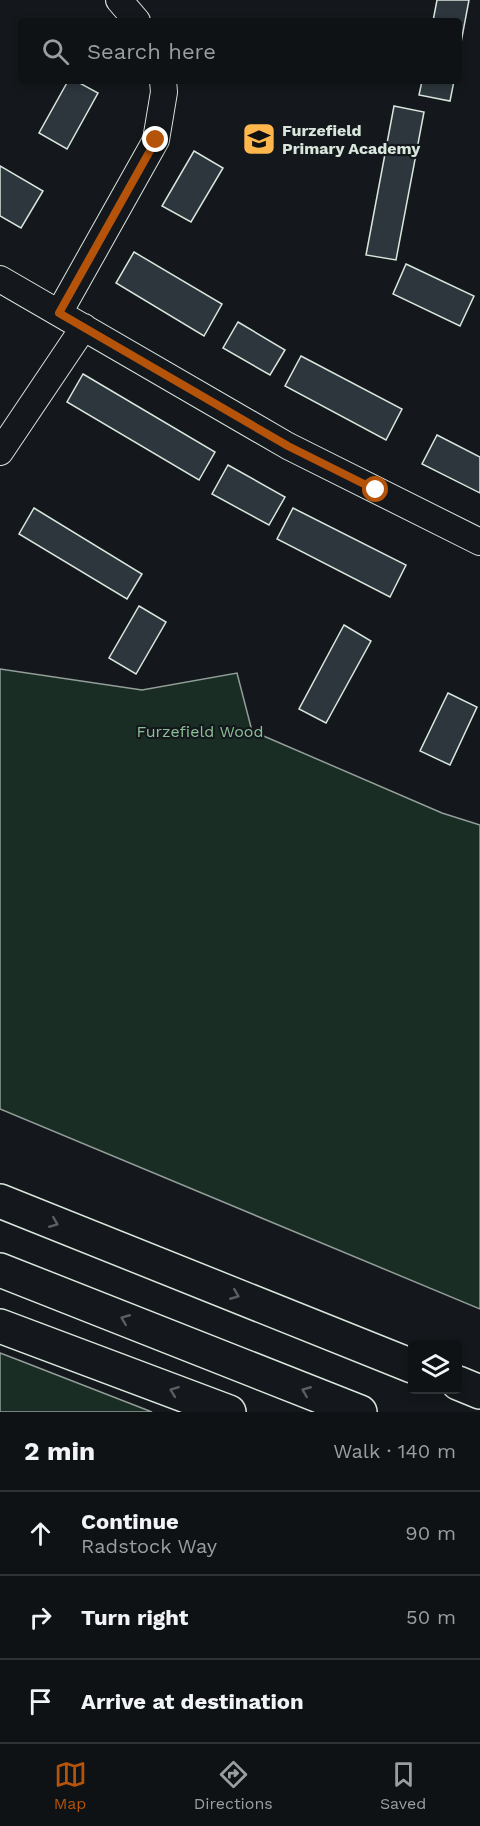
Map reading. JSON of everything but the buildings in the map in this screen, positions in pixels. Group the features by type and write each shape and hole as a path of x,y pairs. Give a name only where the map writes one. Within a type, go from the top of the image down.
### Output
{"highway":[{"path":"0,1201 408,1364"},
{"path":"0,1269 360,1412"},
{"path":"0,1326 229,1412"},
{"path":"462,1385 480,1392"}],"street":[{"path":"119,0 134,18"},
{"path":"59,313 156,140 163,84"},
{"path":"0,279 288,446 480,542"},
{"path":"0,452 84,327"}],"green space":[{"name":"Furzefield Wood","path":"0,669 142,690 237,673 252,731 442,813 480,825 480,1309 0,1109"},
{"path":"0,1353 21,1361 152,1412 0,1412"}],"place":[{"name":"Furzefield Primary Academy","path":"259,139"}],"route":[{"path":"156,140 59,313 288,446 376,490"}]}
